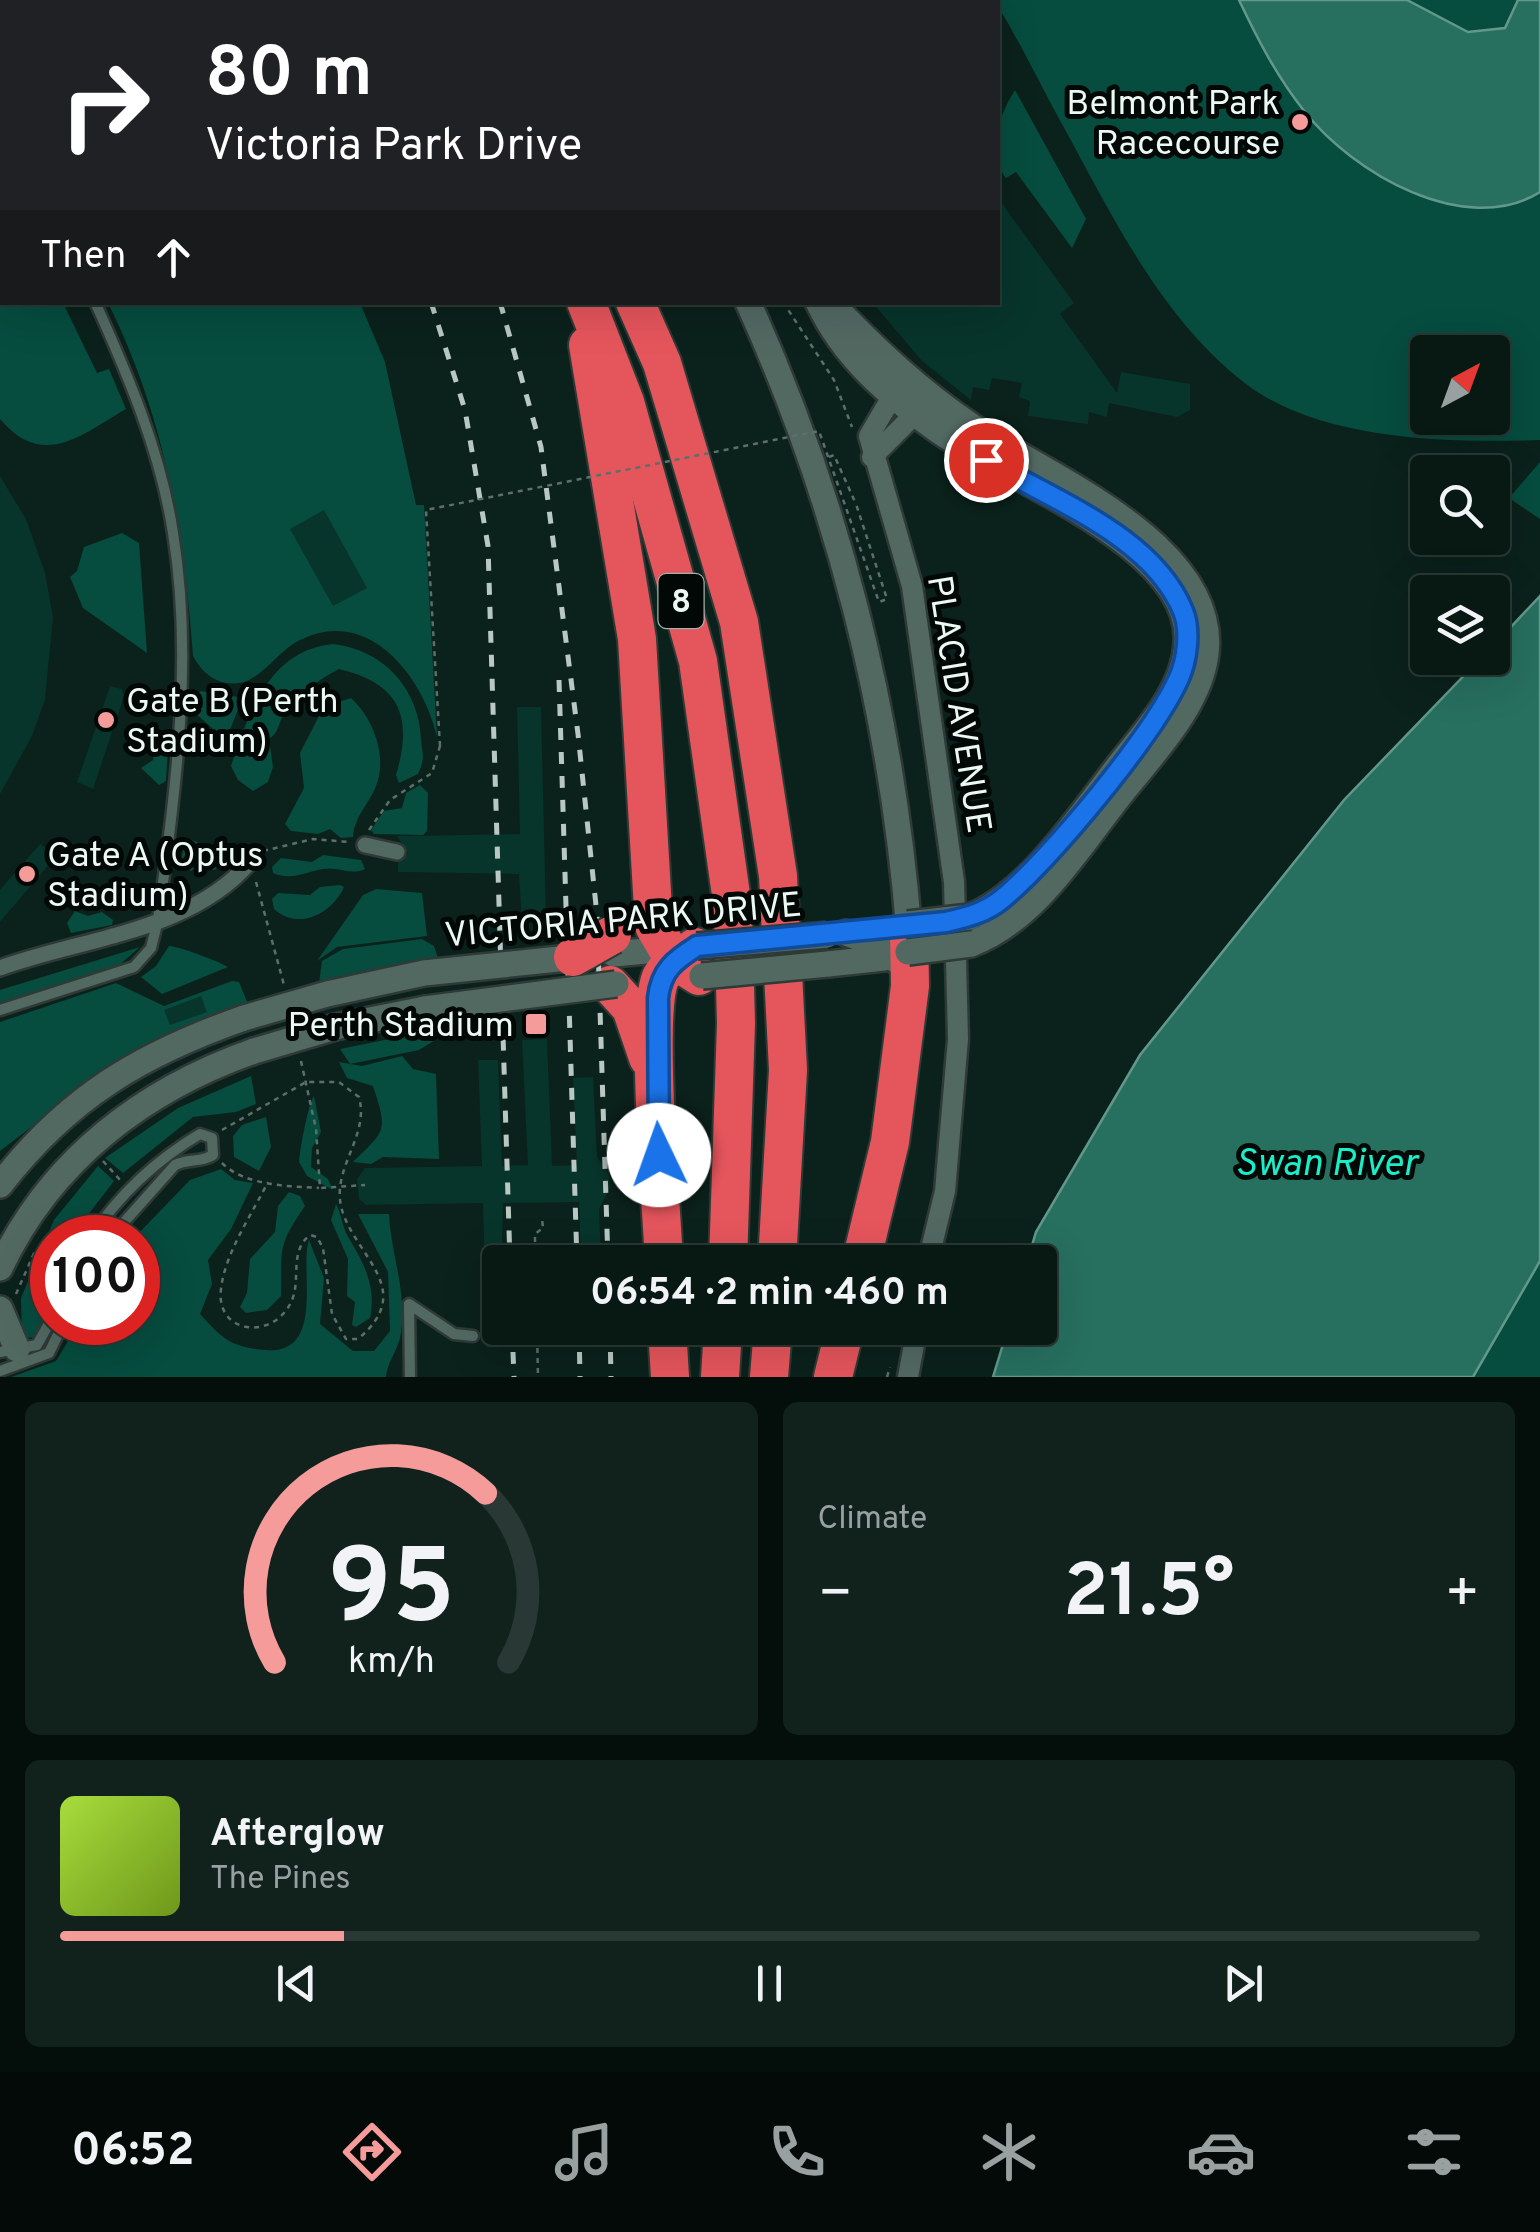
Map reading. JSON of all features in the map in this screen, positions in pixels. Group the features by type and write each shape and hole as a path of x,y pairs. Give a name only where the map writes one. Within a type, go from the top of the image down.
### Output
{"highway":[{"path":"584,305 597,414 637,640 654,926 679,962 655,1084 663,1245"},
{"name":"8","path":"585,305 625,402 698,661 733,909 735,1043 729,1245"},
{"name":"8","path":"635,305 662,363 739,622 778,876 788,1070 778,1245"},
{"path":"651,892 636,914 614,969 655,1084"},
{"path":"865,1245 890,1142 905,949"},
{"path":"573,957 614,969"},
{"path":"669,1345 670,1377"},
{"path":"720,1377 722,1345"},
{"path":"769,1377 772,1345"},
{"path":"834,1377 841,1345"}],"street":[{"path":"749,305 806,443 850,587 888,754 905,949"},
{"path":"819,305 833,334 893,395 1121,541 1151,564 1173,590 1186,616 1188,643 1180,676 1156,719 1048,854 1003,898 905,949"},
{"path":"833,305 910,380 941,404 1115,514 1165,554 1189,580 1202,607 1206,638 1203,669 1152,756 1035,899 1004,929 971,944 905,949"},
{"path":"872,457 869,436 893,395"},
{"path":"872,457 916,413"},
{"name":"PLACID AVENUE","path":"872,457 912,586 954,882 958,1039 945,1191 932,1245"},
{"path":"365,845 397,852"},
{"path":"0,968 158,920 216,893 250,862"},
{"name":"VICTORIA PARK DRIVE","path":"0,1268 17,1232 54,1182 106,1130 177,1082 254,1051 336,1027 614,969 679,962 836,934 905,949"},
{"name":"VICTORIA PARK DRIVE","path":"679,962 868,962 905,949"},
{"name":"VICTORIA PARK DRIVE","path":"9,1167 62,1115 134,1064 186,1038 327,994 424,973 573,957"},
{"path":"7,1305 8,1350"},
{"path":"908,1377 914,1345"}],"lane":[{"path":"0,1010 134,967 150,948 158,920 180,735 183,644 173,532 134,389 96,305"},
{"path":"108,1215 128,1190 165,1156 194,1137 212,1138 214,1155 204,1161 186,1160 175,1165 130,1215"},
{"path":"410,1377 409,1304 454,1334 473,1336"},
{"path":"8,1350 37,1345"},
{"path":"0,1371 49,1353 53,1345"}],"path":[{"path":"286,992 250,862 267,847 313,839 365,845 367,832 390,800 432,774 440,746 426,510 819,430 825,448 831,465 837,482 855,534 879,602 887,599 845,478 834,455 824,459"},
{"path":"301,1061 316,1130 320,1188"},
{"path":"212,1138 237,1118 272,1104 306,1082 339,1082 359,1097 362,1126 344,1167 342,1211 368,1250 383,1291 379,1313 358,1339 346,1339 336,1328 324,1248 317,1237 310,1235 297,1254 296,1288 283,1314 264,1329 248,1330 223,1307 223,1276 268,1182"},
{"path":"214,1155 233,1174 268,1182 320,1188 365,1185"},
{"path":"98,1156 128,1190"},
{"path":"535,1245 535,1234 543,1228 542,1218"},
{"path":"7,1305 30,1258"},
{"path":"537,1345 538,1377"}],"shaded area":[{"name":"Belmont Park Racecourse","path":"1000,0 1540,0 1540,440 1467,441 1387,434 1348,428 1276,403 1246,384 1188,329 1141,264 1000,10"},
{"path":"1015,90 1086,219 1072,248 1016,172 1006,178 1000,168 1000,124"},
{"path":"0,305 64,305 97,373 109,369 126,409 78,437 47,445 31,443 0,419"},
{"path":"109,305 361,305 385,362 416,505 424,505 437,737 420,692 406,671 370,640 349,632 325,632 300,640 244,682 220,681 197,663 168,475 144,388"},
{"path":"1540,462 1540,519 1510,497"},
{"path":"122,533 139,543 147,653 83,608 70,577 77,571 84,547"},
{"path":"333,644 368,654 396,675 406,689 419,721 423,756 418,774 399,783 396,775 402,720 389,694 360,675 339,669 307,690 282,718 269,739 273,767 268,782 253,791 238,780 231,766 254,706 277,671 293,658"},
{"path":"201,691 238,697 241,702 222,750 211,741 213,729 193,711 193,697"},
{"path":"351,698 372,727 380,762 376,786 353,837 341,838 330,829 318,834 291,831 285,824 304,788 300,753 320,714 329,705"},
{"path":"162,743 168,748 166,781 159,785 141,768 153,760 155,745"},
{"path":"420,785 428,793 427,831 423,835 374,834 371,830 384,811 402,808 406,793"},
{"path":"186,837 215,850 226,867 213,870 203,863 191,871 180,865"},
{"path":"323,855 361,860 365,869 355,872 329,868 292,876 273,873 272,867 281,858 312,862"},
{"path":"320,887 344,887 339,897 314,916 293,919 274,909 272,899 278,893 310,895"},
{"path":"376,889 422,893 427,936 337,947 317,961 363,895"},
{"path":"75,911 88,916 102,912 113,920 112,925 71,933 67,923"},
{"path":"422,939 434,946 438,958 319,983 322,961 343,949"},
{"path":"169,946 228,967 162,994 141,977 156,966"},
{"path":"140,947 117,967 0,1003 0,990"},
{"path":"232,981 239,982 248,1004 154,1041 111,1066 0,1151 0,1022 116,983 164,1006"},
{"path":"439,1029 437,1039 419,1050 350,1064 340,1049"},
{"path":"402,1056 413,1069 436,1074 439,1159 383,1157 371,1164 353,1162 378,1136 381,1113 373,1086 347,1078 339,1062 362,1066"},
{"path":"251,1076 256,1104 236,1112 193,1117 123,1173 105,1158 178,1108"},
{"path":"314,1096 321,1132 312,1148 311,1167 328,1179 333,1190 307,1176 299,1162"},
{"path":"266,1117 271,1147 259,1171 234,1157 233,1136 242,1125"},
{"path":"98,1166 114,1181 88,1215 58,1215"},
{"path":"221,1169 235,1180 253,1183 231,1229 208,1260 212,1284 200,1314 221,1336 244,1347 285,1348 297,1339 306,1307 309,1240 324,1278 320,1324 353,1351 374,1351 390,1331 388,1272 358,1214 389,1214 402,1317 400,1339 386,1377 11,1377 56,1361 66,1345 160,1345 160,1215 156,1215 190,1180"},
{"path":"289,1192 300,1196 305,1206 283,1248 281,1296 267,1310 246,1313 240,1307 247,1293 250,1259 275,1232 278,1206"},
{"path":"336,1204 363,1264 372,1295 370,1318 356,1327 352,1325 355,1302 347,1296 348,1259 331,1220"},
{"path":"1540,1261 1540,1377 1473,1377 1479,1360"},
{"path":"30,1277 30,1337 22,1338 21,1298"}],"water":[{"path":"1239,0 1407,0 1468,32 1505,28 1518,0 1540,0 1540,192 1510,205 1478,208 1445,203 1380,176 1326,135 1305,112 1269,58"},
{"name":"Swan River","path":"1540,596 1540,1261 1473,1377 993,1377 1003,1345 1057,1345 1057,1245 1032,1245 1036,1232 1140,1055 1344,800 1465,675 1510,675 1510,628"}],"building":[{"path":"1000,201 1074,303 1060,314 1117,393 1121,372 1190,384 1190,410 1177,417 1109,403 1107,417 1089,412 1088,424 1028,416 1030,401 1019,397 1022,383 992,378 989,390 973,387 971,400 922,361 875,305 1000,305"},
{"path":"0,476 26,519 45,573 53,617 45,699 32,736 0,794"},
{"path":"324,510 367,588 333,606 290,529"},
{"name":"Gate B (Perth Stadium)","path":"110,686 122,689 124,696 93,789 77,782"},
{"path":"517,707 541,707 544,833 546,920 522,923 519,874 398,872 398,863 408,853 397,836 520,834"},
{"name":"Gate A (Optus Stadium)","path":"40,844 57,855 0,922 0,890"},
{"path":"201,996 207,1012 170,1025 164,1010"},
{"path":"547,1039 552,1166 577,1165 573,1078 593,1077 597,1157 609,1174 610,1188 599,1209 600,1245 580,1245 579,1202 503,1203 502,1245 484,1245 483,1203 366,1205 359,1199 357,1179 365,1168 482,1166 478,1060 498,1060 502,1166 528,1165 522,1040"}],"railway":[{"path":"432,305 465,410 488,546 509,1245"},
{"path":"501,305 541,447 578,734 597,915 607,1245"},
{"path":"559,680 576,1245"},
{"path":"513,1345 514,1377"},
{"path":"579,1345 580,1377"},
{"path":"610,1345 611,1377"}],"place":[{"name":"Belmont Park Racecourse","path":"1300,122"},
{"name":"Gate B (Perth Stadium)","path":"106,720"},
{"name":"Gate A (Optus Stadium)","path":"27,874"},
{"name":"Perth Stadium","path":"536,1024"}],"route":[{"path":"659,1155 655,1084 658,998 660,980 674,960 697,946 946,922 983,912 1048,854 1156,719 1180,676 1188,643 1186,616 1173,590 1151,564 1074,510 986,460"}]}
